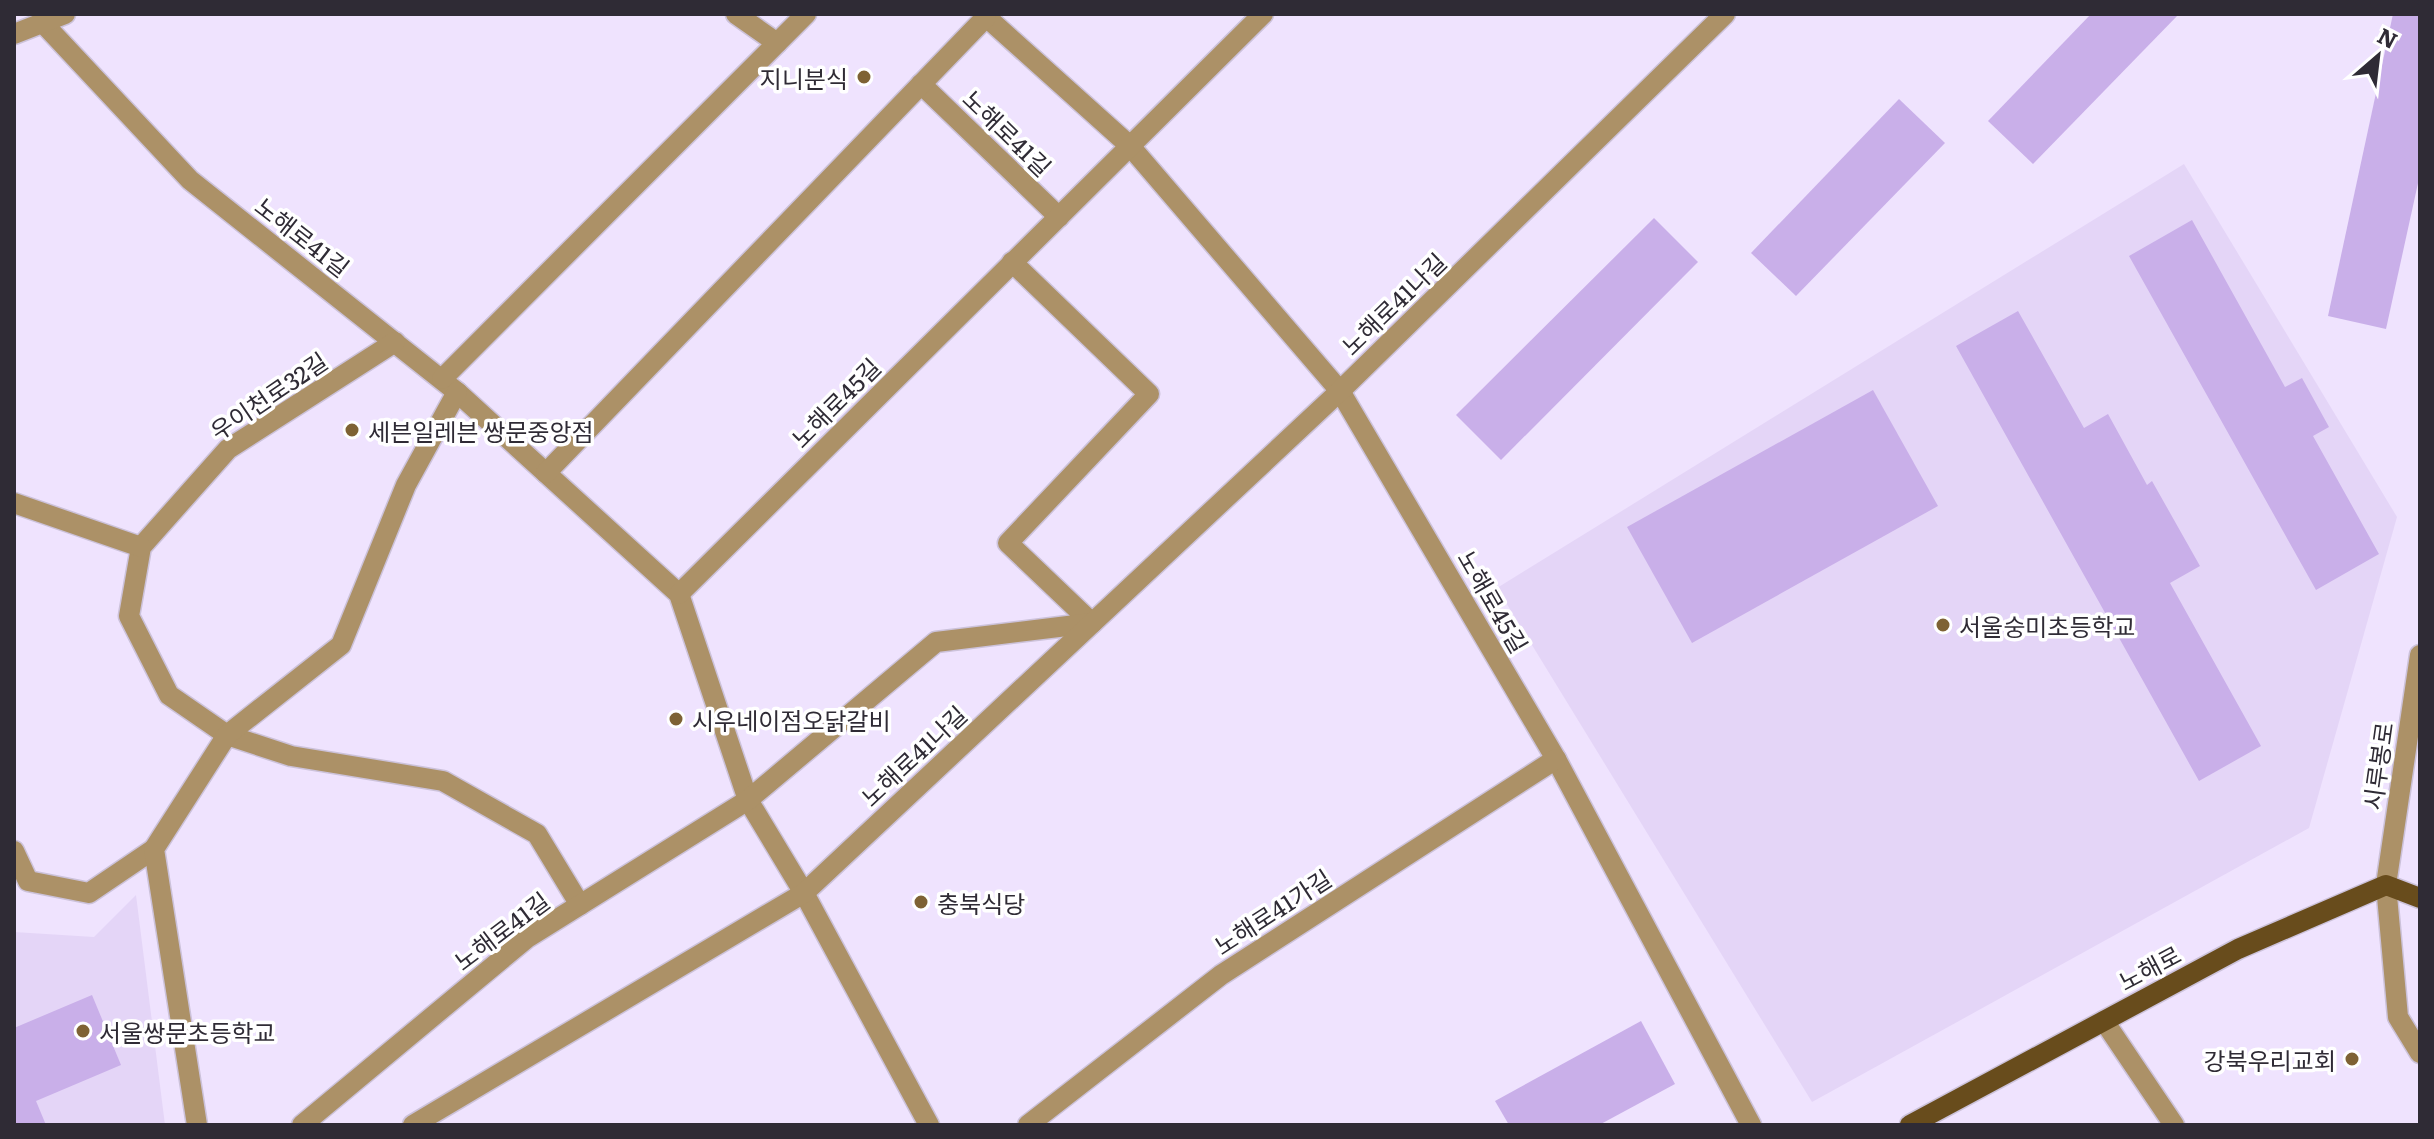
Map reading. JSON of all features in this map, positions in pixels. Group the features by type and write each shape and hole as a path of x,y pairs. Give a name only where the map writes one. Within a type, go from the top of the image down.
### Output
{"main road":[{"path":"2386,885 2420,898"},
{"name":"노해로","path":"1910,1125 2238,949 2386,885"}],"street":[{"path":"14,34 65,14"},
{"path":"14,851 28,881 89,893 154,849 227,735 341,645 450,386 806,14"},
{"name":"노해로45길","path":"679,594 1263,14"},
{"name":"노해로41나길","path":"804,893 1340,391 1725,14"},
{"path":"738,15 777,43"},
{"path":"546,473 985,15"},
{"name":"노해로45길","path":"985,15 1130,146 1340,391 1556,759 1751,1125"},
{"name":"노해로41길","path":"43,23 190,180 450,386 679,594 748,800 804,893 929,1125"},
{"name":"노해로41길","path":"921,84 1059,217"},
{"path":"1012,262 1149,394 1008,543 1092,623"},
{"name":"우이천로32길","path":"141,547 228,449 395,342"},
{"path":"14,503 141,547 129,616 169,695 227,735 291,756 443,781 537,834 580,905"},
{"name":"노해로41길","path":"302,1125 527,938 748,800 936,642 1092,623"},
{"name":"시루봉로","path":"2420,655 2386,885 2398,1017 2420,1053"},
{"name":"노해로41가길","path":"1028,1125 1221,975 1556,759"},
{"path":"154,849 197,1125"},
{"path":"413,1125 804,893"},
{"path":"2104,1021 2174,1125"}],"shaded area":[{"name":"서울숭미초등학교","path":"2184,164 2397,517 2309,828 1812,1102 1497,588"},
{"name":"서울쌍문초등학교","path":"136,895 165,1125 14,1125 14,932 94,937"}],"building":[{"path":"2091,14 2179,14 2033,164 1988,121"},
{"path":"2393,14 2420,14 2420,174 2386,329 2328,316"},
{"path":"1899,99 1945,143 1796,296 1751,253"},
{"path":"1654,218 1698,262 1501,460 1456,415"},
{"path":"2192,220 2285,387 2302,378 2329,427 2313,436 2379,554 2316,590 2129,256"},
{"path":"2018,311 2084,428 2108,414 2147,485 2152,481 2200,566 2170,583 2261,746 2199,781 1956,346"},
{"path":"1873,390 1938,506 1692,643 1627,527"},
{"path":"92,995 121,1065 36,1101 46,1125 14,1125 14,1028"},
{"path":"1641,1021 1675,1084 1599,1125 1509,1125 1495,1101"}],"place":[{"name":"지니분식","path":"864,77"},
{"name":"세븐일레븐 쌍문중앙점","path":"352,430"},
{"name":"서울숭미초등학교","path":"1943,625"},
{"name":"시우네이점오닭갈비","path":"676,719"},
{"name":"충북식당","path":"921,902"},
{"name":"서울쌍문초등학교","path":"83,1031"},
{"name":"강북우리교회","path":"2352,1059"}]}
